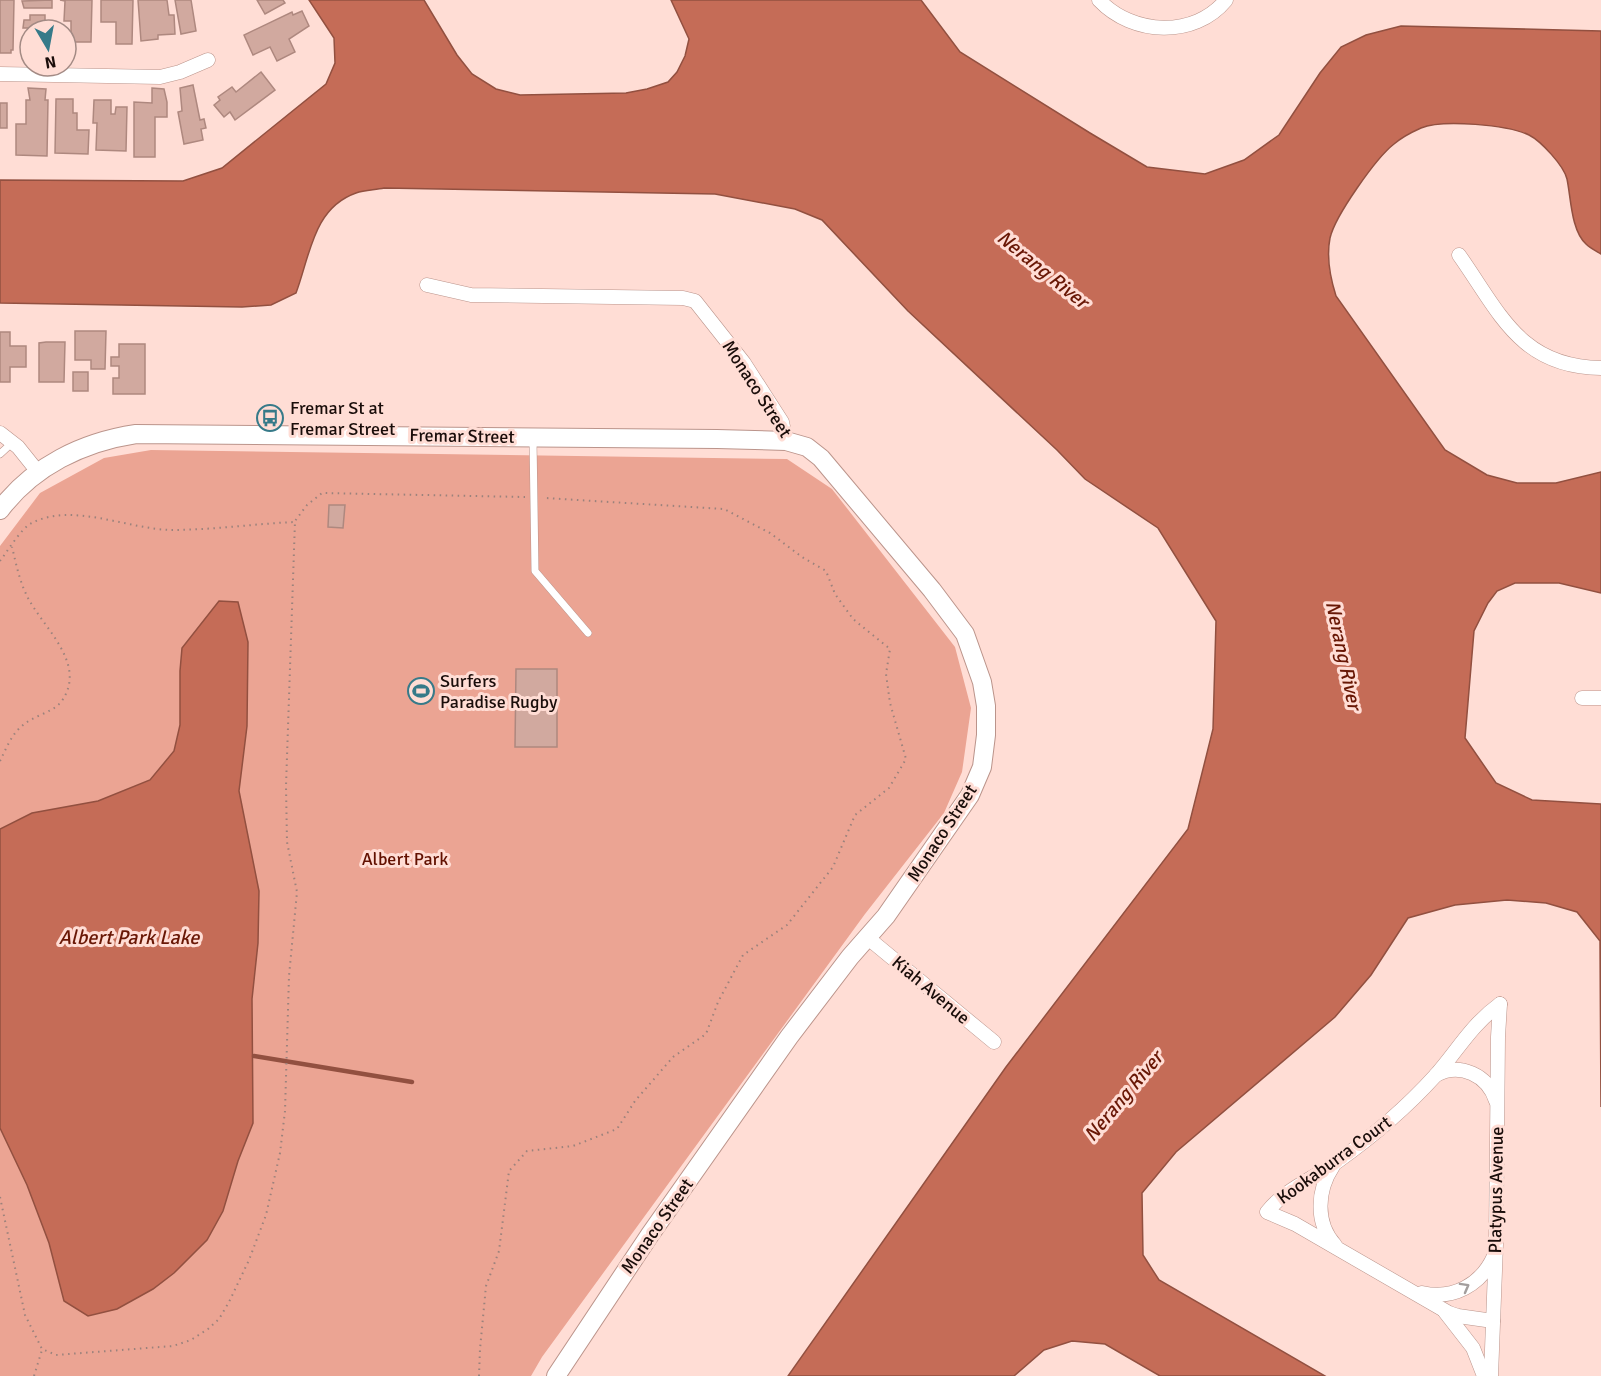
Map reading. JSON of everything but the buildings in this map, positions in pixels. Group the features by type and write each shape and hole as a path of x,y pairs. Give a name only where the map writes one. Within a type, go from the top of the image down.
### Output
{"street":[{"path":"1099,0 1124,18 1160,28 1180,27 1200,22 1216,12 1226,0"},
{"path":"0,74 160,76 180,72 208,60"},
{"path":"1459,255 1516,334 1533,349 1551,359 1571,365 1601,368"},
{"name":"Monaco Street","path":"427,285 471,295 684,298 695,301 744,363 782,422 786,441 807,447 821,458 932,590 965,634 975,656 986,706 986,735 982,767 970,795 886,916 850,957 789,1037 649,1236 556,1376"},
{"name":"Fremar Street","path":"0,510 38,472 64,457 87,446 115,437 151,432 786,441"},
{"path":"0,434 13,442 38,472"},
{"path":"1582,698 1601,698"},
{"name":"Kiah Avenue","path":"868,938 994,1042"},
{"name":"Kookaburra Court","path":"1493,1321 1455,1315 1290,1221 1267,1212 1281,1198 1334,1164 1392,1119 1436,1075 1475,1024 1500,1004"},
{"name":"Platypus Avenue","path":"1491,1376 1496,1244 1500,1004"},
{"path":"1436,1075 1461,1070 1478,1076 1489,1086 1497,1106"},
{"path":"1334,1164 1323,1184 1320,1210 1326,1232 1341,1250"},
{"path":"1411,1290 1439,1296 1462,1290 1486,1270 1494,1256 1496,1244"},
{"path":"1435,1304 1466,1338 1480,1361 1484,1376"}],"lane":[{"path":"533,437 535,571 588,633"},
{"path":"0,454 13,442"}],"path":[{"path":"0,1197 25,1315 42,1349 56,1355 173,1346 191,1340 208,1329 219,1318 249,1260 266,1215 280,1153 285,1111 290,976 297,892 288,842 286,786 295,521 307,505 322,493 534,498 724,509 770,533 802,557 826,571 835,594 853,619 890,649 886,674 890,703 906,759 889,788 855,815 833,867 787,925 743,955 718,1002 706,1034 673,1058 635,1101 617,1129 573,1146 527,1151 509,1171 499,1251 486,1286 479,1376"},
{"path":"0,561 30,523 62,514 144,528 172,530 295,521"},
{"path":"0,761 11,739 22,725 60,704 68,687 68,667 62,650 27,597 12,546"},
{"path":"34,1376 42,1349"}],"green space":[{"name":"Albert Park","path":"151,450 787,459 832,489 955,647 971,708 962,772 944,813 865,914 542,1357 531,1376 0,1376 0,546 40,493 104,458"}],"water":[{"name":"Nerang River","path":"309,0 424,0 457,55 472,74 496,89 520,95 626,93 668,82 677,72 685,56 689,39 671,0 921,0 960,52 1090,133 1147,167 1205,174 1244,160 1279,135 1320,73 1341,47 1366,35 1401,26 1601,31 1601,254 1588,245 1577,231 1567,179 1557,161 1546,148 1534,138 1519,131 1475,124 1431,125 1397,142 1386,151 1357,188 1333,228 1330,238 1329,267 1336,296 1445,450 1487,475 1517,483 1556,483 1601,472 1601,593 1559,583 1515,583 1497,591 1488,603 1474,631 1465,738 1496,783 1532,800 1601,804 1601,1107 1600,941 1577,912 1546,903 1507,900 1455,905 1408,918 1371,975 1335,1017 1176,1152 1142,1193 1143,1255 1159,1280 1325,1376 1160,1376 1105,1344 1072,1341 1044,1350 1014,1376 788,1376 1006,1067 1188,829 1213,729 1216,621 1158,528 1085,479 908,311 822,220 795,209 715,194 384,188 356,193 342,200 330,210 315,235 296,293 271,305 242,307 0,303 0,180 183,181 222,168 326,84 335,63 334,38"},
{"name":"Albert Park Lake","path":"219,601 238,602 248,642 247,726 239,791 259,891 258,943 252,999 253,1123 238,1161 223,1211 207,1240 174,1273 153,1289 117,1309 88,1316 64,1301 49,1243 27,1185 0,1128 0,829 32,813 98,801 150,780 174,751 180,725 182,648"}],"waterway":[{"path":"254,1056 412,1082"}],"place":[{"name":"Fremar St at Fremar Street","path":"270,418"},
{"name":"Surfers Paradise Rugby","path":"421,691"}]}
